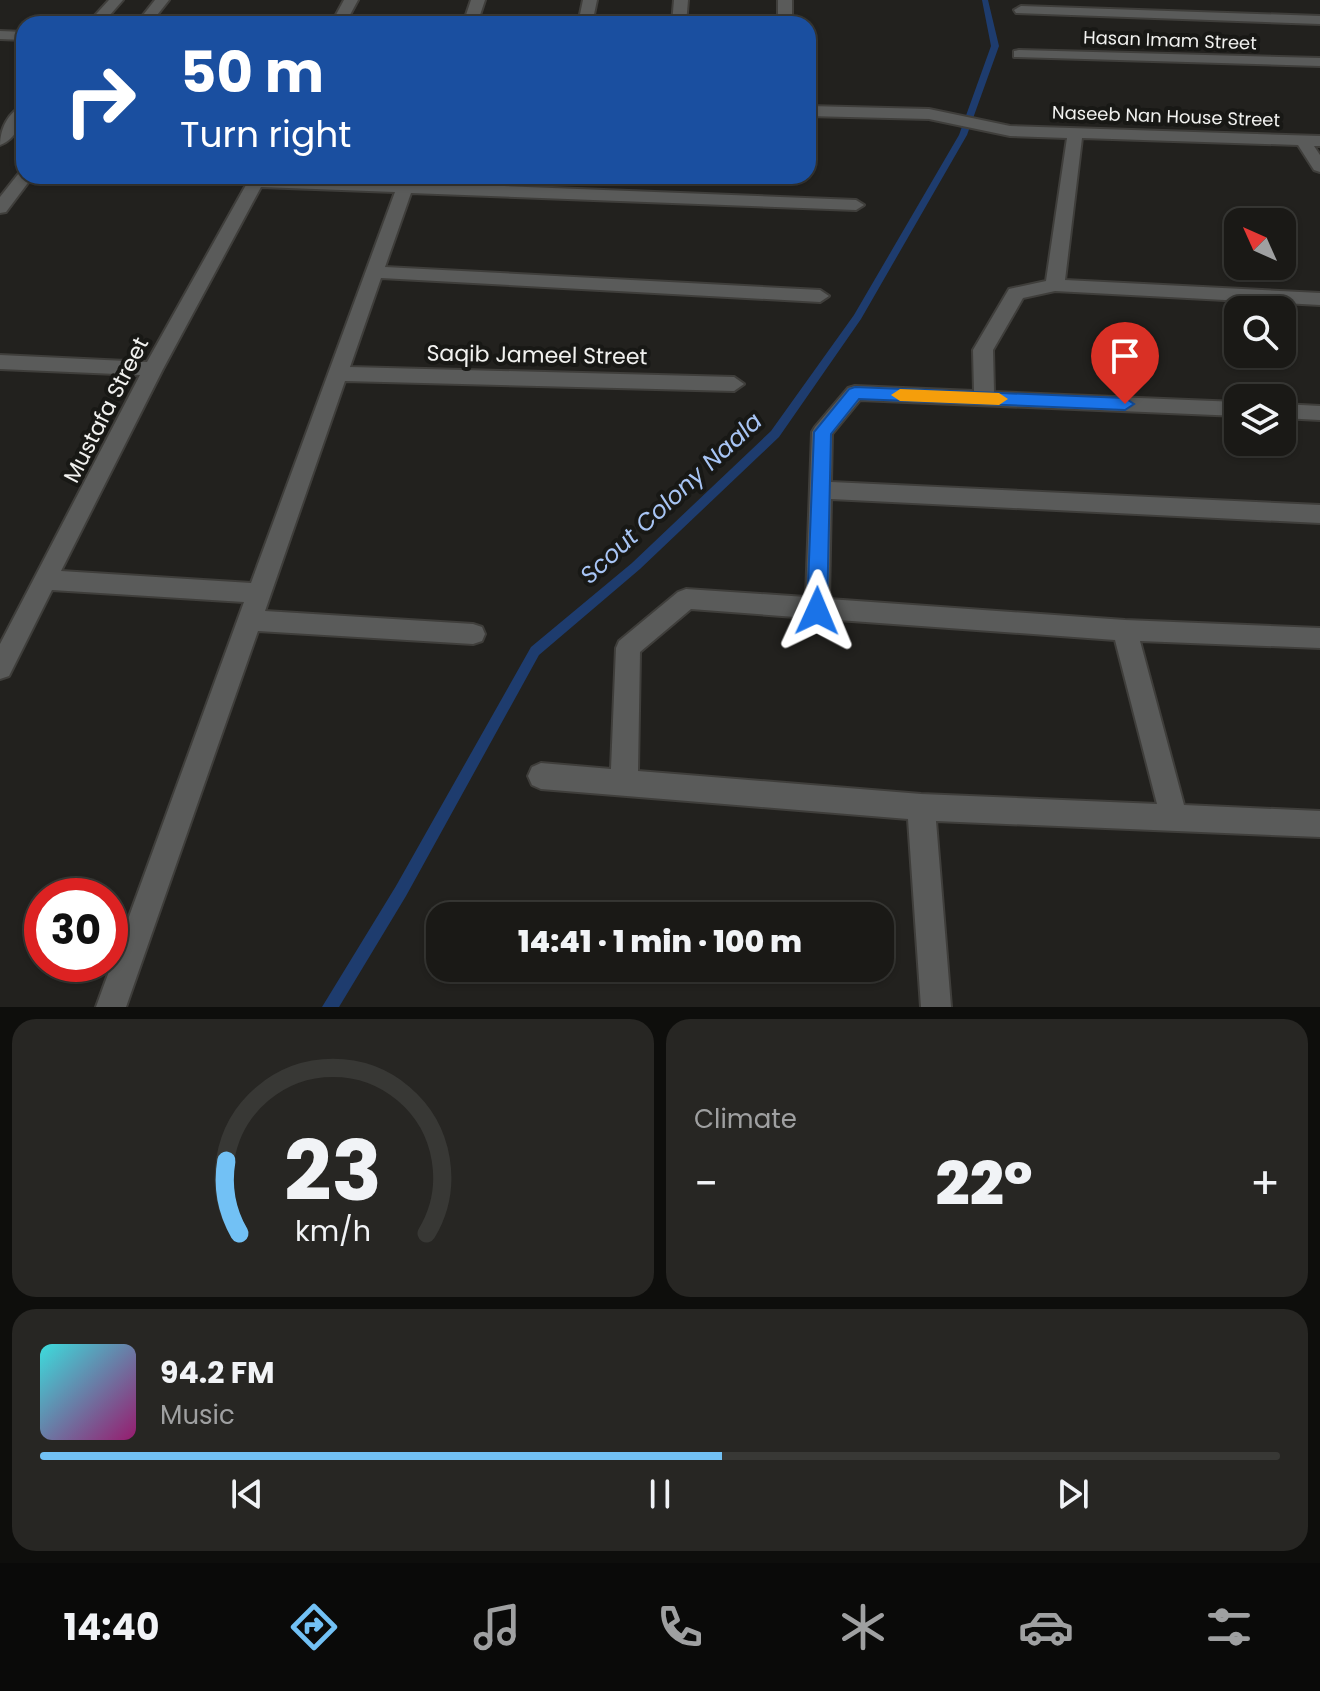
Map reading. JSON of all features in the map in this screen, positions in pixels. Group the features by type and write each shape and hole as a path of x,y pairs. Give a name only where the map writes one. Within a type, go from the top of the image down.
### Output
{"street":[{"path":"101,16 116,0"},
{"path":"149,16 162,0"},
{"path":"1168,0 1175,15"},
{"path":"1256,0 1267,18"},
{"path":"1021,10 1121,7 1175,15 1320,20"},
{"name":"Hasan Imam Street","path":"1019,54 1320,62"},
{"name":"Naseeb Nan House Street","path":"816,111 929,114 1010,131 1312,141"},
{"path":"0,140 16,120"},
{"path":"1055,285 1075,133"},
{"path":"1312,141 1320,167"},
{"path":"0,208 19,184"},
{"name":"Mustafa Street","path":"0,668 153,369 254,184"},
{"path":"350,184 856,205"},
{"path":"111,1007 405,187"},
{"path":"375,272 820,296"},
{"path":"984,398 983,350 1016,293 1055,285 1320,299"},
{"path":"0,362 153,369"},
{"name":"Saqib Jameel Street","path":"338,374 734,384"},
{"path":"817,611 822,432 855,393 1224,408"},
{"path":"1296,412 1320,413"},
{"path":"820,490 1320,514"},
{"path":"46,580 261,593"},
{"path":"624,783 628,648 686,599 817,611 1125,630 1320,638"},
{"path":"251,620 473,634"},
{"path":"1125,630 1174,818"},
{"path":"541,776 921,807 1320,824"},
{"path":"921,807 936,1007"}],"waterway":[{"name":"Scout Colony Naala","path":"330,1007 401,891 535,651 636,566 775,434 858,317 963,135 995,46 985,0"}],"slow traffic":[{"path":"900,395 999,399"}],"route":[{"path":"817,611 822,432 855,393 1125,404"}]}
